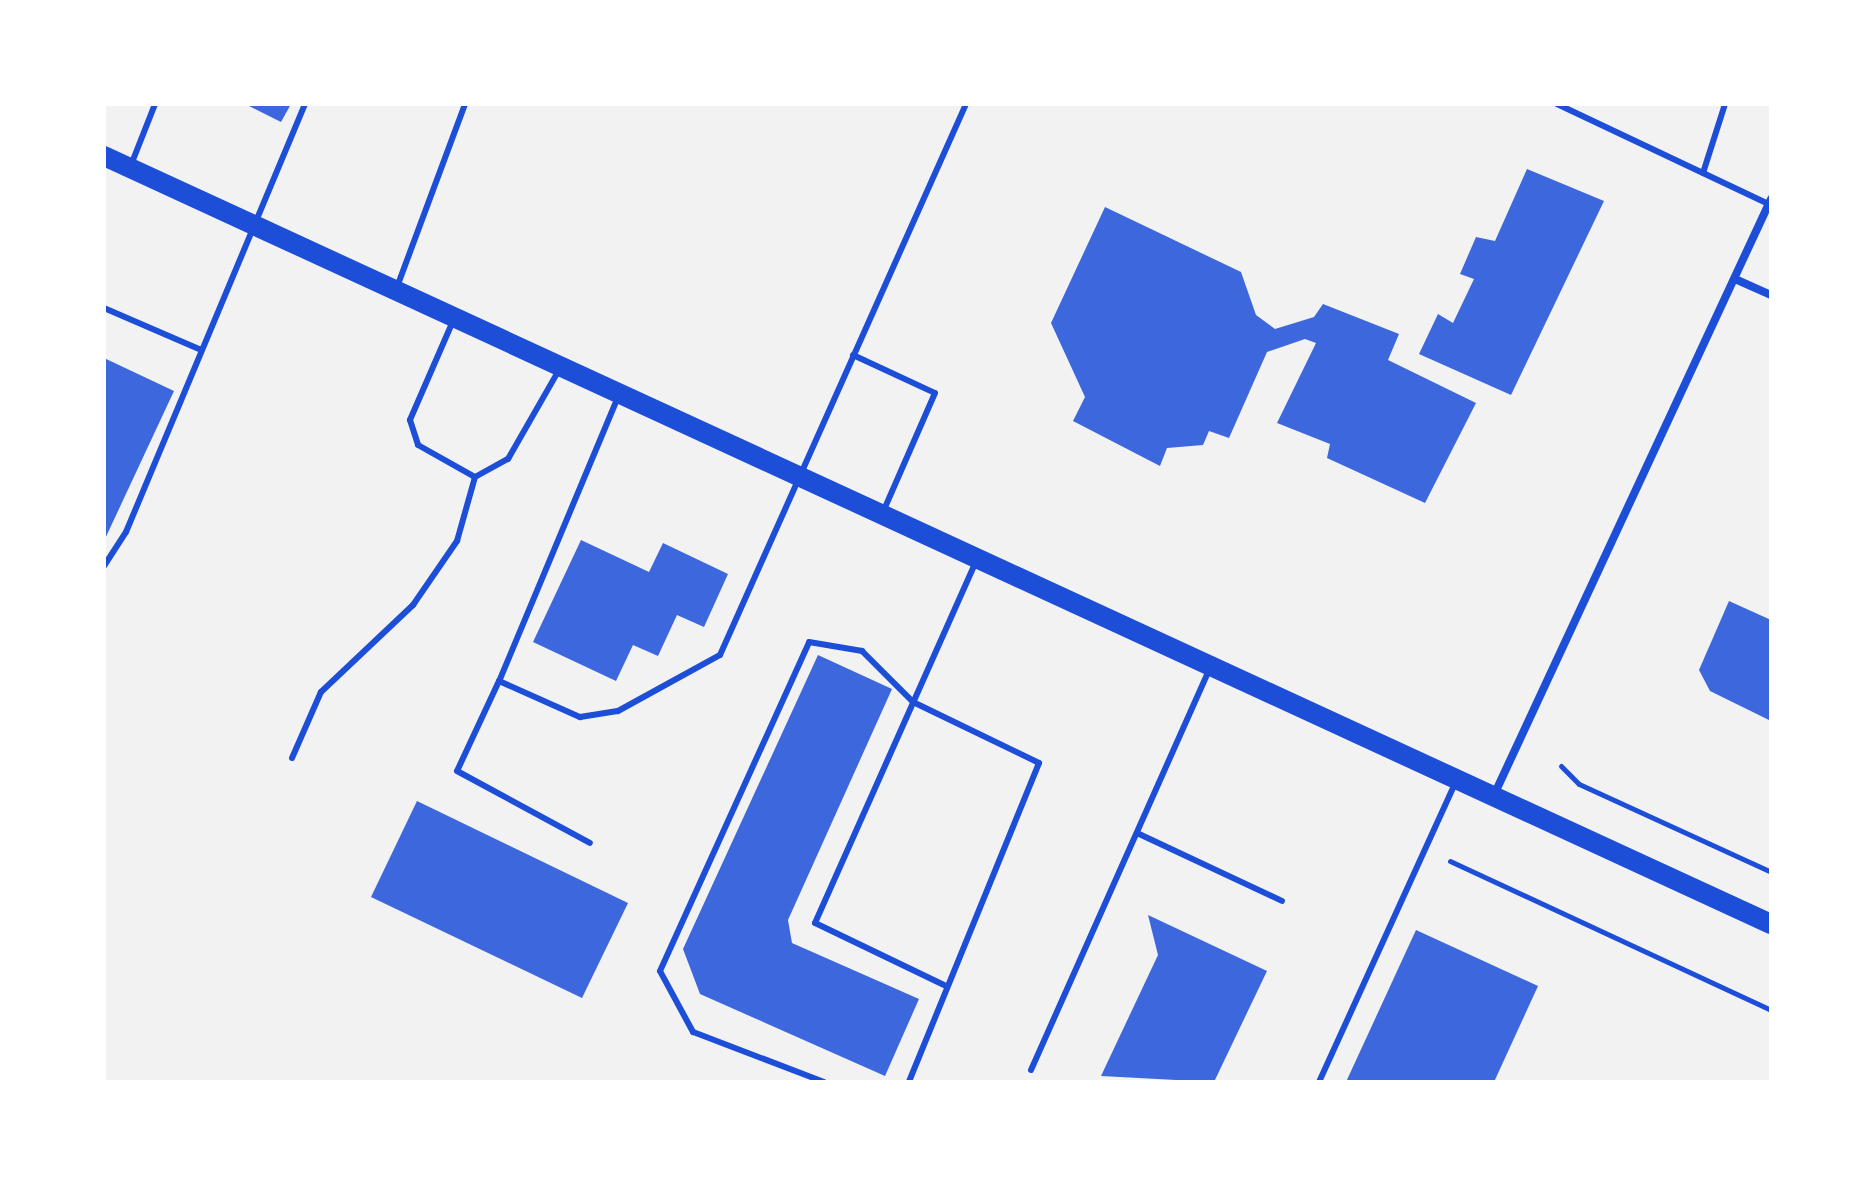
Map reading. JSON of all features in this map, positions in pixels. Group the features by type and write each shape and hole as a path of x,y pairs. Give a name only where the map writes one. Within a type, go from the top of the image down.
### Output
{"main road":[{"path":"104,156 1771,924"}],"street":[{"path":"1494,795 1770,202"},
{"path":"1735,279 1771,295"}],"lane":[{"path":"130,169 155,104"},
{"path":"104,566 126,532 305,104"},
{"path":"396,291 465,104"},
{"path":"499,681 598,718 720,655 966,104"},
{"path":"1557,104 1770,202"},
{"path":"1703,173 1725,104"},
{"path":"104,308 201,350"},
{"path":"455,318 410,420 418,445 475,477"},
{"path":"853,355 935,393 882,514"},
{"path":"292,758 321,692 413,605 457,541 475,477 508,459 561,366"},
{"path":"590,843 457,771 499,681 619,393"},
{"path":"944,985 815,923 977,558"},
{"path":"824,1082 693,1032 660,971 809,642 862,651 913,702 1039,763 944,985 909,1082"},
{"path":"1031,1070 1212,665"},
{"path":"1319,1082 1457,778"},
{"path":"1137,833 1282,901"}],"path":[{"path":"1561,766 1579,784 1771,872"},
{"path":"1450,861 1771,1010"}],"building":[{"path":"245,104 291,104 281,122"},
{"path":"1527,169 1604,201 1511,395 1419,354 1438,314 1453,323 1474,279 1460,274 1476,237 1495,241"},
{"path":"1105,207 1241,272 1256,315 1275,329 1314,317 1323,304 1399,334 1388,360 1476,403 1425,503 1327,458 1330,444 1277,423 1316,343 1305,339 1267,352 1229,438 1209,431 1203,445 1167,448 1160,466 1073,421 1085,397 1051,323"},
{"path":"104,358 174,391 104,541"},
{"path":"581,540 649,572 663,543 728,574 704,627 677,615 658,656 633,645 616,681 533,642"},
{"path":"1729,601 1771,620 1771,721 1710,691 1699,670"},
{"path":"818,655 892,689 788,920 792,943 919,999 885,1076 700,994 683,949"},
{"path":"417,801 628,903 582,998 371,897"},
{"path":"1148,915 1267,971 1214,1082 1101,1076 1158,955"},
{"path":"1416,930 1538,986 1494,1082 1346,1082"}]}
